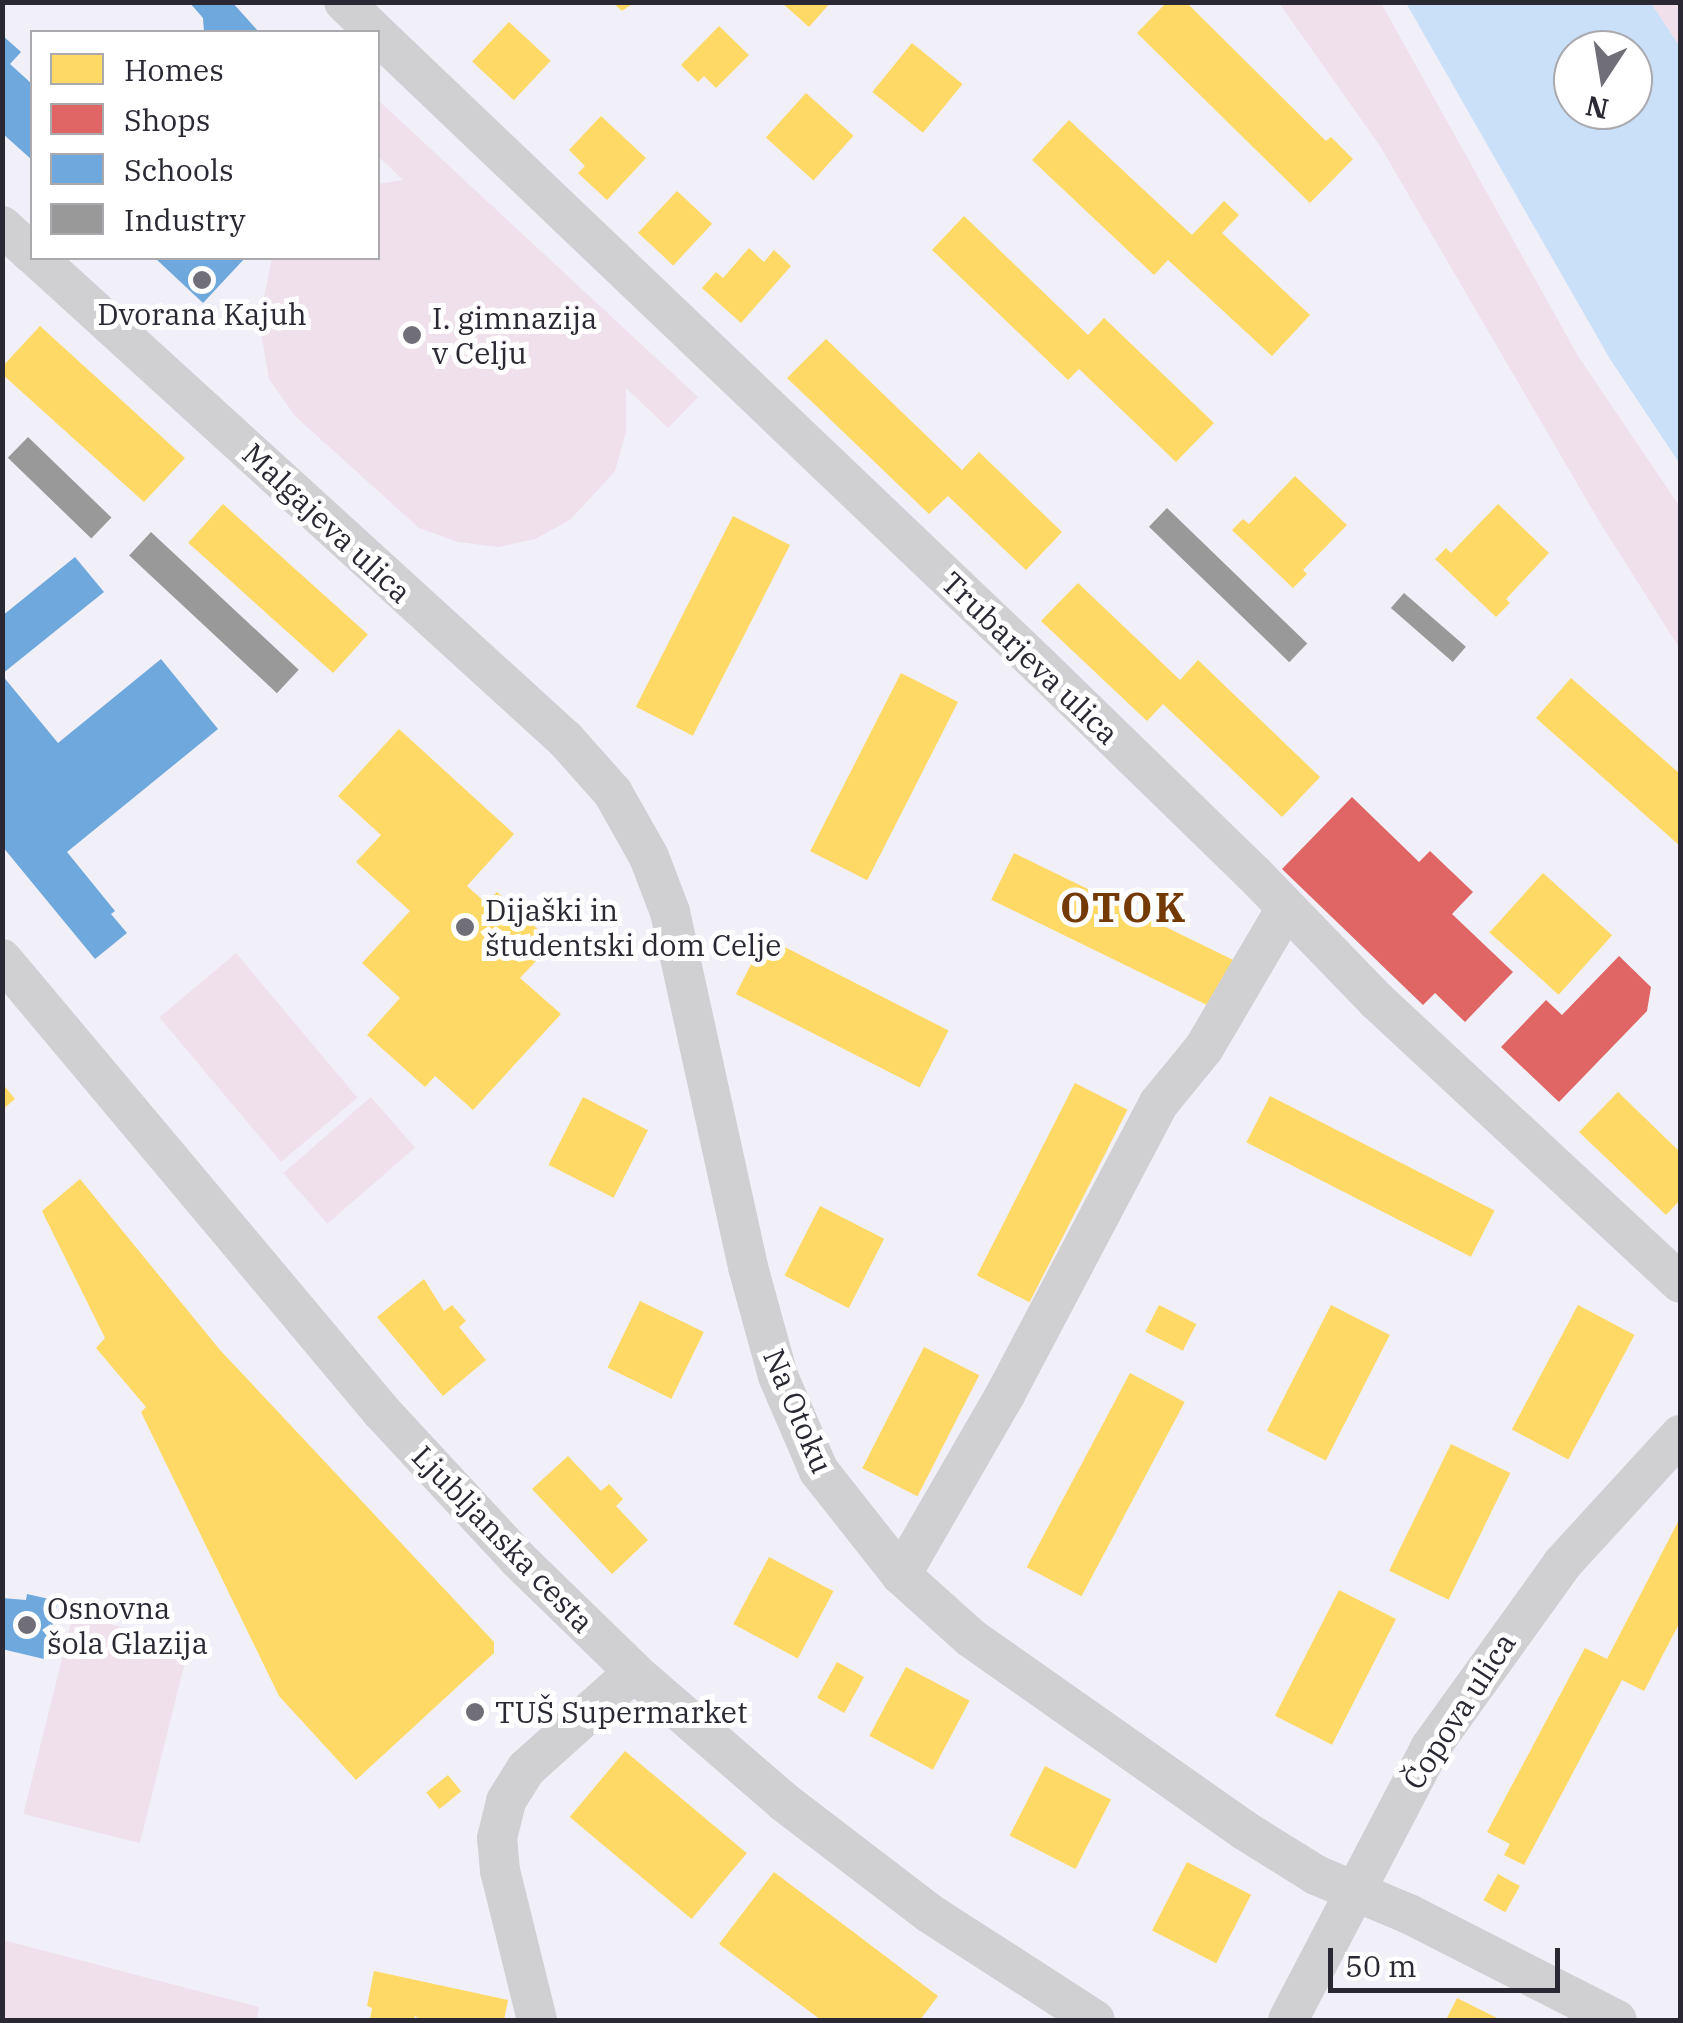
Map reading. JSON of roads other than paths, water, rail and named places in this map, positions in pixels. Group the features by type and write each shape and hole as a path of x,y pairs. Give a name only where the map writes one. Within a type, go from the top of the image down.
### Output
{"street":[{"name":"Trubarjeva ulica","path":"344,2 372,30"},
{"name":"Trubarjeva ulica","path":"380,38 1041,667 1253,873 1285,910 1680,1283"},
{"name":"Malgajeva ulica","path":"2,226 30,252"},
{"name":"Malgajeva ulica","path":"38,260 566,740 614,793"},
{"name":"Na Otoku","path":"614,793 649,857 670,912 748,1268 778,1376 819,1472 901,1575 971,1638 1244,1830 1316,1875 1352,1892"},
{"path":"901,1575 1006,1393 1159,1103 1204,1048 1285,910"},
{"name":"Ljubljanska cesta","path":"2,959 382,1412 518,1560 634,1672 784,1802 929,1913 1095,2020"},
{"name":"Čopova ulica","path":"1288,2020 1430,1748 1562,1564 1680,1435"},
{"path":"537,2020 500,1871 498,1838 506,1801 526,1769 634,1672"},
{"path":"1352,1892 1410,1914 1616,2020"}],"water":[{"path":"1406,3 1651,3 1680,47 1680,464 1610,359"}],"place":[{"name":"Dvorana Kajuh","path":"202,280"},
{"name":"I. gimnazija v Celju","path":"412,335"},
{"name":"Dijaški in študentski dom Celje","path":"465,927"},
{"name":"Osnovna šola Glazija","path":"27,1625"},
{"name":"TUŠ Supermarket","path":"475,1712"}],"district":[{"name":"OTOK","path":"1124,907"}]}
